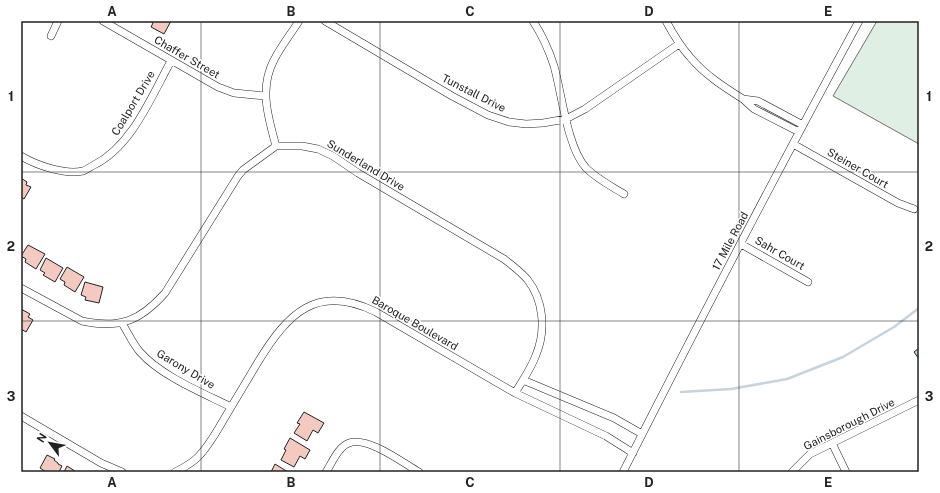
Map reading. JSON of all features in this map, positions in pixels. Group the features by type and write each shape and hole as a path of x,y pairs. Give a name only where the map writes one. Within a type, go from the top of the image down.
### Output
{"street":[{"path":"51,36 58,21"},
{"name":"Chaffer Street","path":"103,21 208,82 226,90 243,94 265,96"},
{"path":"21,288 82,321 91,323 122,323 139,317 146,312 165,293 238,176 243,170 276,146 269,120 265,96 266,82 274,60 299,21"},
{"name":"Tunstall Drive","path":"325,21 452,96 499,119 526,124 566,119 609,94 679,44"},
{"path":"534,21 543,38 554,66 566,119 578,156 586,167 601,181 624,194"},
{"path":"666,21 679,44 712,78 743,99 754,109 799,132"},
{"name":"17 Mile Road","path":"623,472 799,132 859,21"},
{"name":"Coalport Drive","path":"21,156 56,170 68,171 83,171 103,160 115,151 139,119 171,60"},
{"path":"743,99 758,101 803,125"},
{"name":"Steiner Court","path":"793,144 898,203 914,210"},
{"name":"Sunderland Drive","path":"276,146 308,147 318,149 333,156 358,173 497,255 516,268 528,280 535,292 541,309 542,331 536,356 515,393"},
{"name":"Sahr Court","path":"741,244 808,282"},
{"name":"Baroque Boulevard","path":"175,472 197,458 211,440 270,342 288,320 300,310 307,307 317,303 333,301 350,302 364,306 376,312 515,393 606,436 633,453"},
{"name":"Garony Drive","path":"122,323 134,345 152,363 169,374 230,407"},
{"path":"523,380 614,418 642,434"},
{"name":"Gainsborough Drive","path":"792,472 810,454 919,400"},
{"path":"21,416 102,463 122,472"},
{"path":"326,472 339,452 349,443 359,442 373,445 419,472"},
{"path":"832,443 846,472"}],"green space":[{"path":"877,21 919,21 919,144 833,96"}],"building":[{"path":"150,21 171,21 164,34 151,27 153,23"},
{"path":"21,178 27,182 26,185 31,187 24,199 21,197"},
{"path":"28,245 45,254 36,269 25,262 26,259 21,256"},
{"path":"46,258 63,268 55,282 43,275 45,273 40,270"},
{"path":"67,267 84,277 75,292 64,285 65,282 60,279"},
{"path":"85,282 103,287 99,303 85,300 86,297 81,295"},
{"path":"21,309 30,314 28,317 33,320 26,332 21,329"},
{"path":"919,348 919,359 914,352"},
{"path":"304,412 324,423 318,433 313,430 307,441 294,433 300,424 297,423"},
{"path":"290,438 310,450 305,459 300,456 294,467 281,460 286,450 284,449"},
{"path":"47,455 55,459 54,460 62,466 59,472 46,472 40,468"},
{"path":"275,464 288,472 271,472"},
{"path":"67,466 75,471 64,472"}],"waterway":[{"path":"681,392 731,389 787,379 843,357 894,327 919,308"}]}
